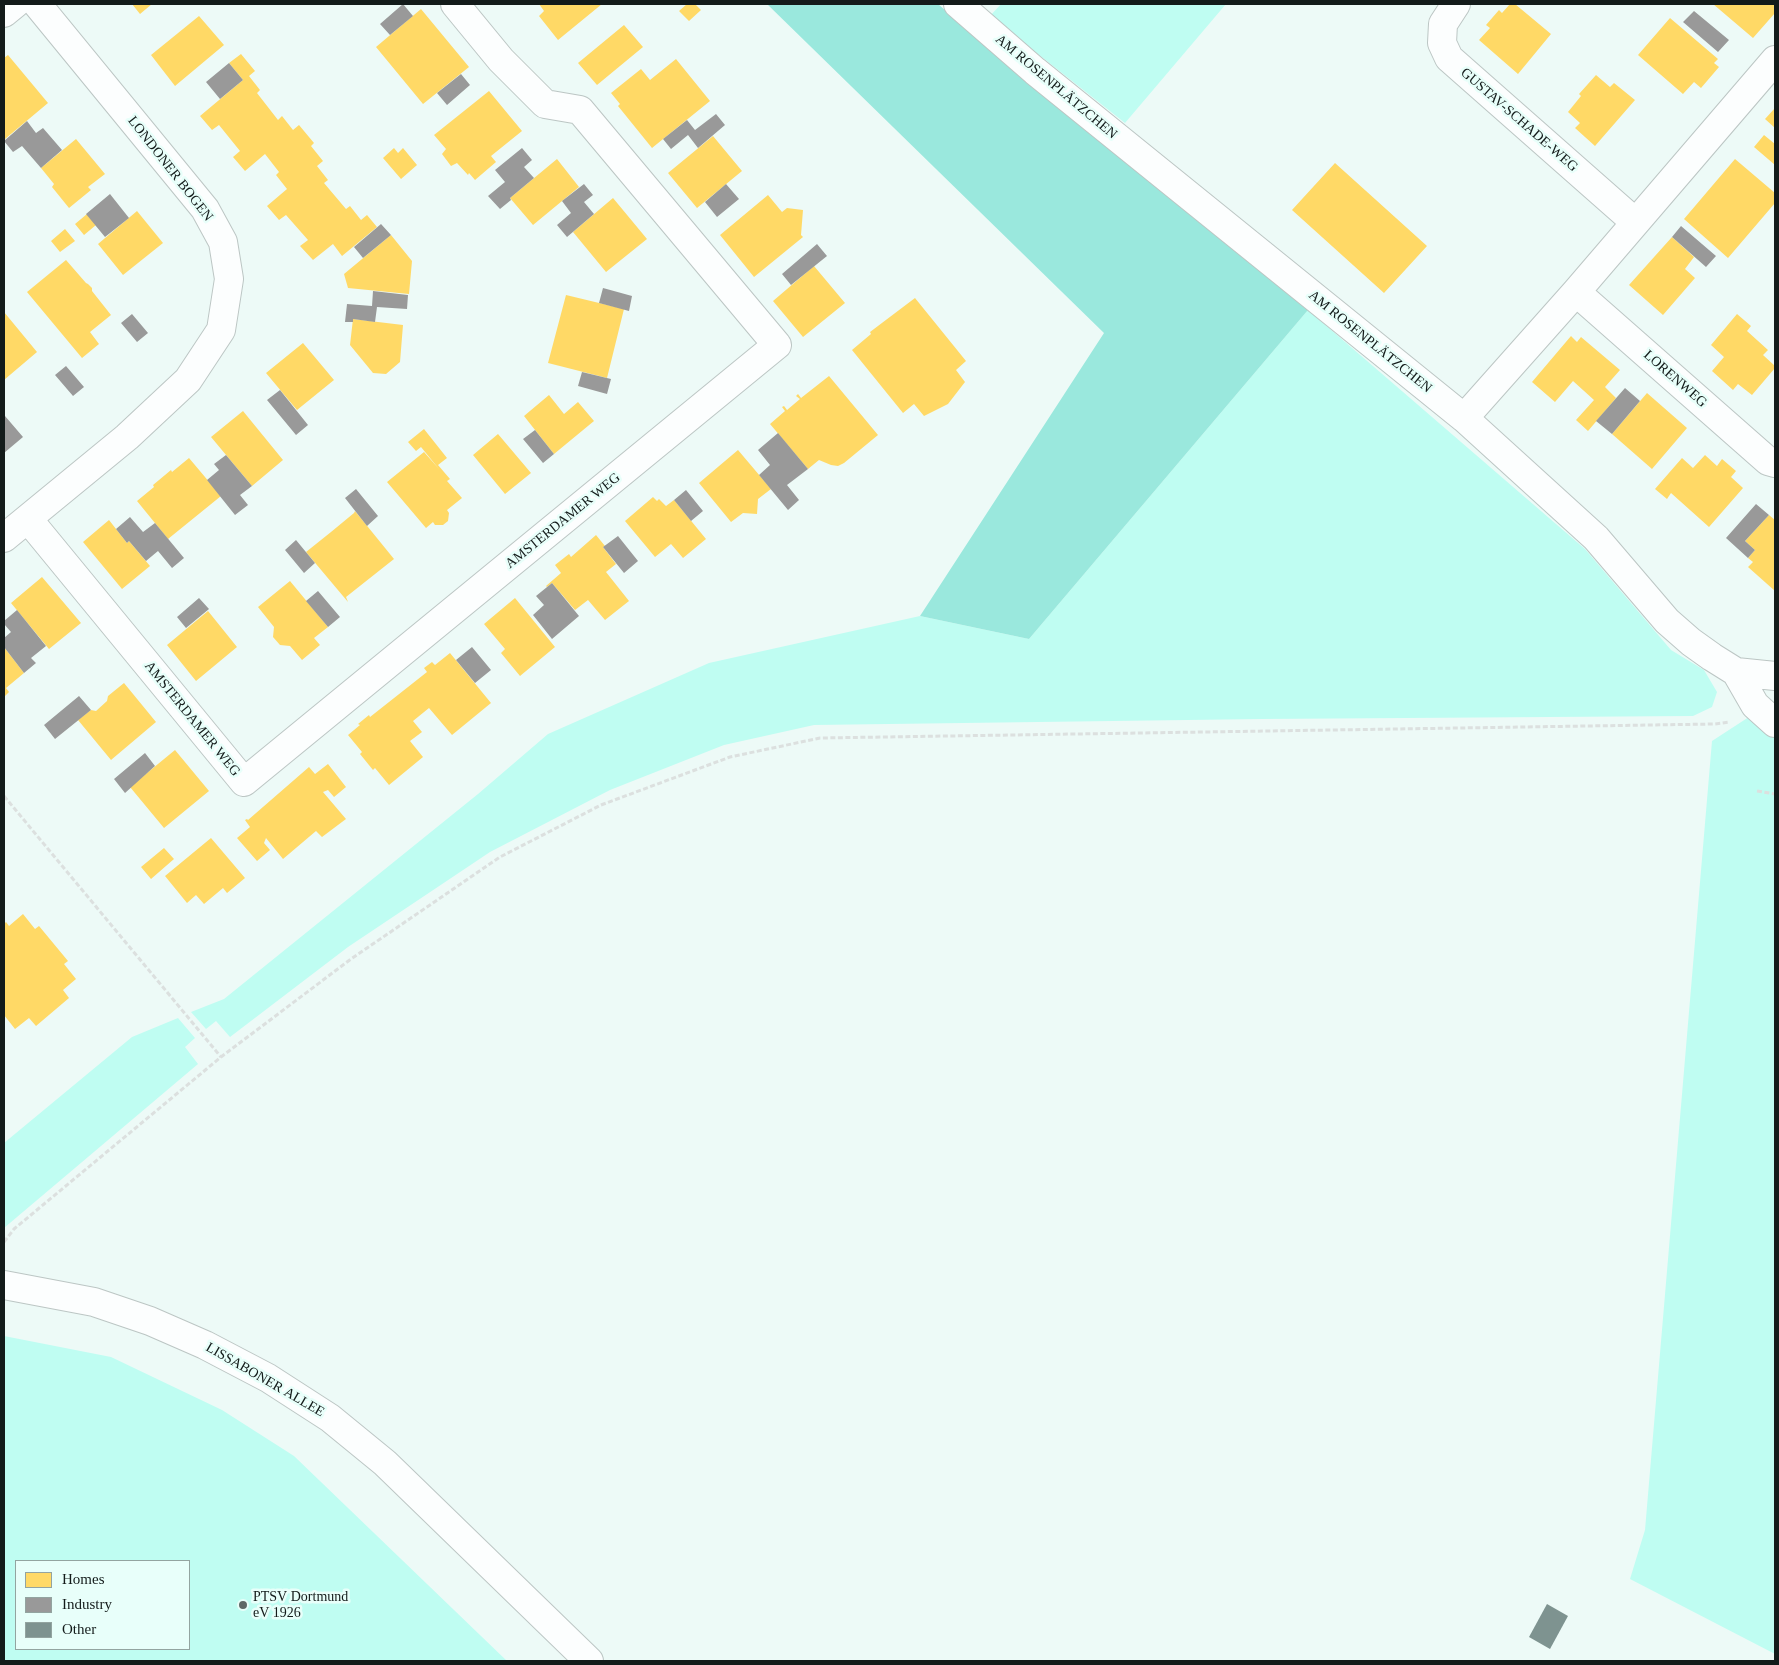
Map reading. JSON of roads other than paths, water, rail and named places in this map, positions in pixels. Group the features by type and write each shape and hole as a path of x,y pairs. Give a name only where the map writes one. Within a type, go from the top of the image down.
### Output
{"street":[{"path":"4,13 15,4"},
{"name":"LONDONER BOGEN","path":"4,538 127,436 188,380 221,330 229,279 223,242 205,209 37,4"},
{"name":"AMSTERDAMER WEG","path":"28,519 244,782 777,346 580,110 545,104 501,60 455,4"},
{"name":"AM ROSENPLÄTZCHEN","path":"958,4 1035,71 1464,418 1596,538 1667,620 1706,653 1736,672 1775,676"},
{"name":"GUSTAV-SCHADE-WEG","path":"1456,4 1443,24 1442,43 1449,58 1635,222"},
{"path":"1464,418 1576,292 1775,60"},
{"name":"LORENWEG","path":"1576,292 1768,461 1775,463"},
{"path":"1736,672 1755,705 1775,723"},
{"name":"LISSABONER ALLEE","path":"4,1285 94,1302 150,1321 205,1344 252,1370 330,1418 385,1463 589,1661"}],"place":[{"name":"PTSV Dortmund eV 1926","path":"243,1605"}]}
